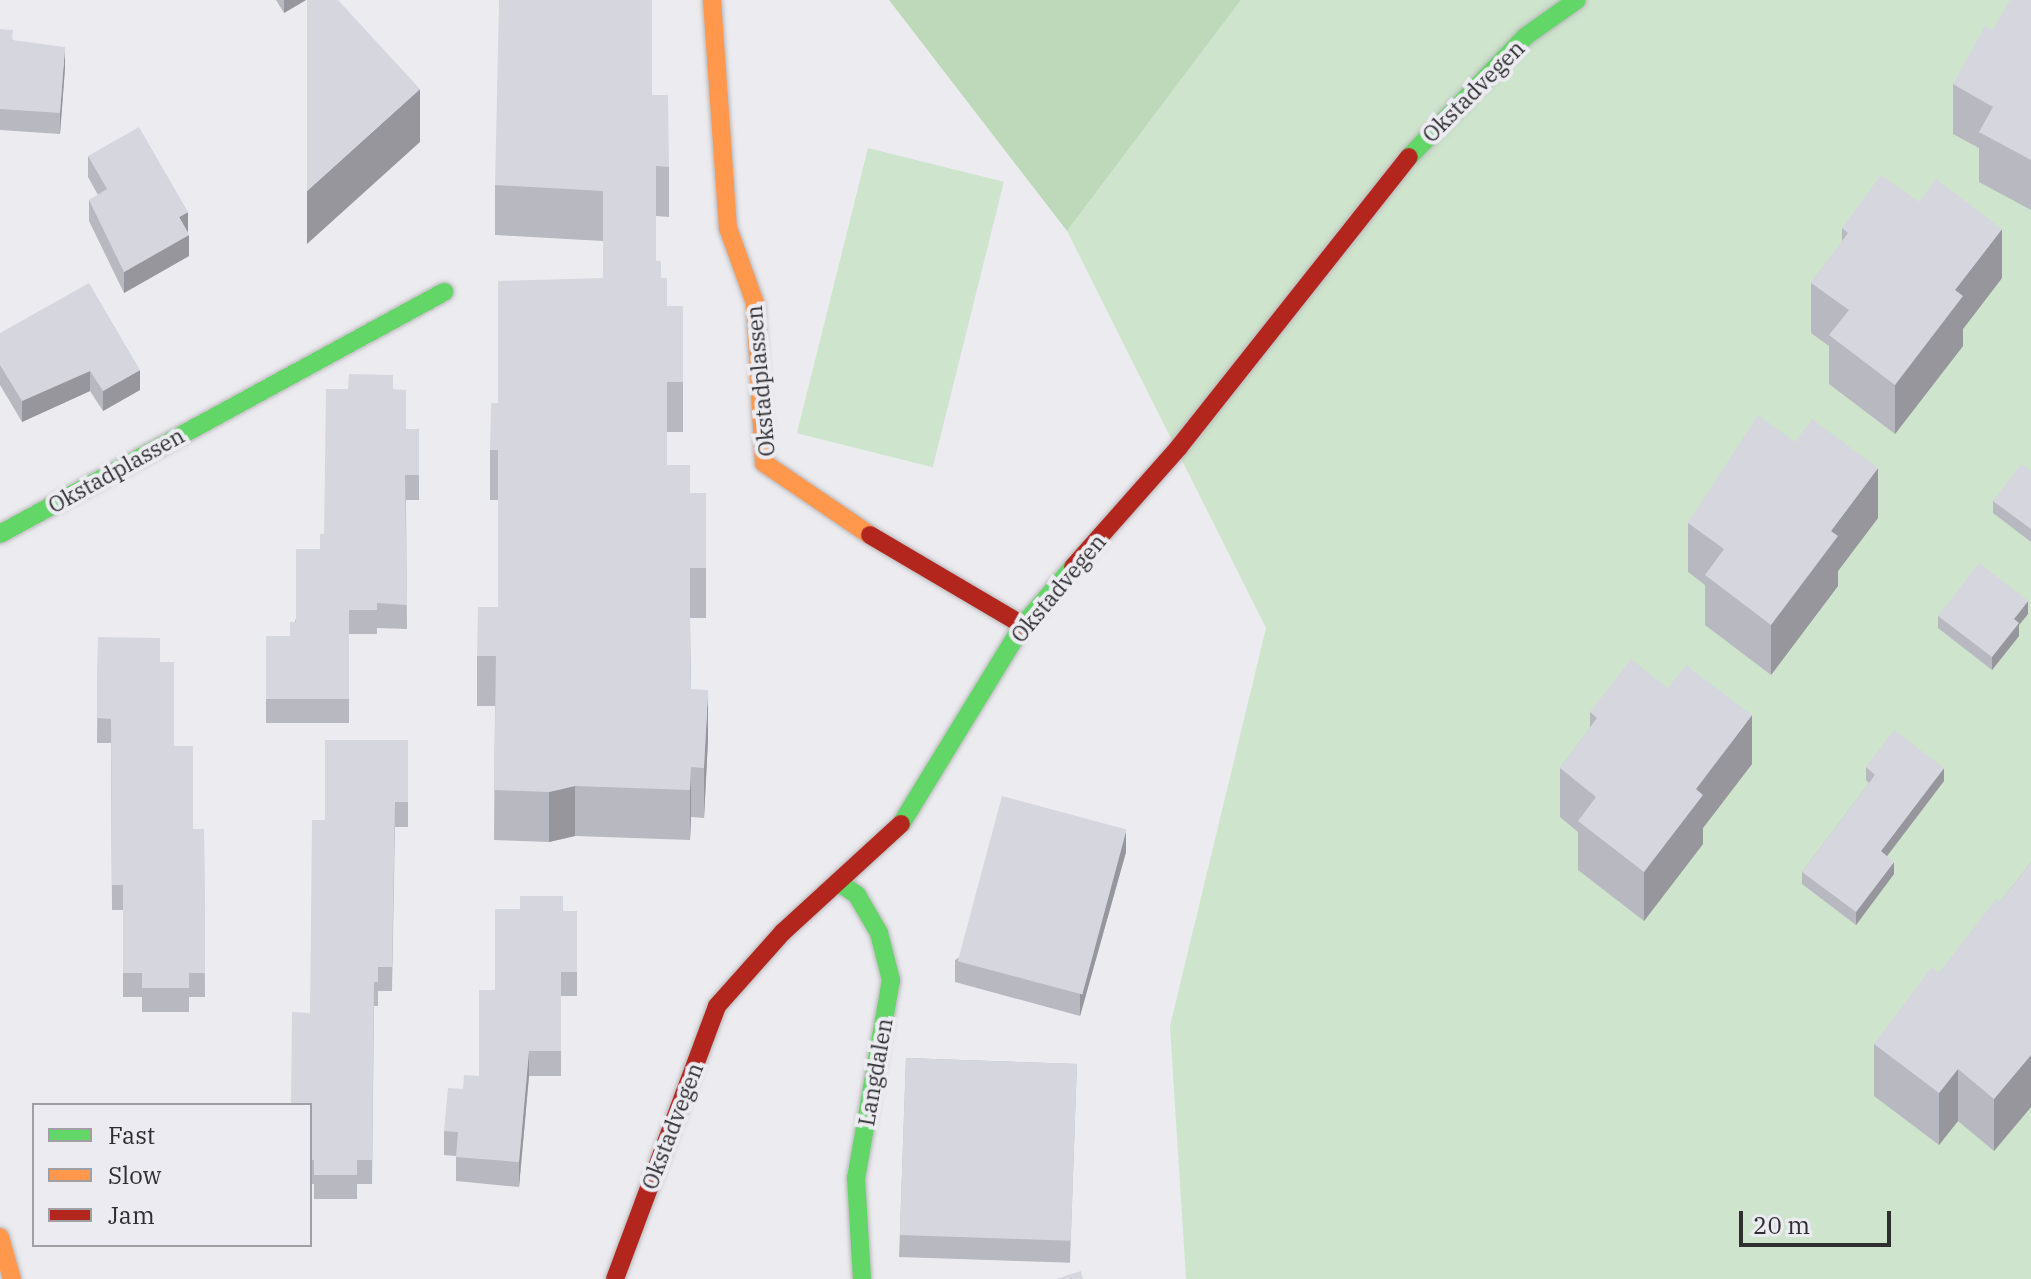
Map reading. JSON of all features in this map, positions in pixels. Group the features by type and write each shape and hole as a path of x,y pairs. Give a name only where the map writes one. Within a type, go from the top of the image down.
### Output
{"street":[{"name":"Okstadplassen","path":"712,0 720,63 728,228 755,303 764,463 867,533 1023,625"},
{"name":"Okstadvegen","path":"615,1279 717,1006 783,932 907,818 1023,625 1179,447 1432,128 1526,36 1577,0"},
{"name":"Okstadplassen","path":"0,534 444,292"},
{"name":"Langdalen","path":"838,882 857,895 879,933 891,980 856,1178 862,1279"},
{"path":"0,1237 12,1279"}],"green space":[{"path":"889,0 1241,0 1067,231"},
{"path":"1241,0 2031,0 2031,1279 1186,1279 1170,1026 1266,628 1067,231"},
{"path":"868,148 1004,182 933,467 797,433"}],"building":[{"path":"307,0 338,0 420,89 307,191"},
{"path":"499,0 652,0 652,95 668,95 669,167 656,166 656,261 661,261 661,278 667,278 667,306 683,306 683,382 667,382 667,465 690,465 690,493 706,493 706,568 690,568 691,689 708,690 704,768 691,767 690,790 575,786 549,792 494,790 496,656 477,656 478,607 498,607 498,450 490,450 491,403 498,403 498,281 603,278 603,191 495,185"},
{"path":"2010,0 2031,0 2031,160 1979,132 1993,107 1953,84 1985,26 1993,30"},
{"path":"0,29 13,30 12,40 65,47 60,113 0,109"},
{"path":"139,127 188,212 179,217 189,235 124,272 89,200 107,189 88,156"},
{"path":"1881,175 1919,202 1936,179 2002,229 1955,290 1963,296 1895,385 1829,335 1849,310 1811,283 1848,233 1842,228"},
{"path":"89,283 140,370 103,391 90,371 22,401 0,365 0,333"},
{"path":"349,374 393,375 393,389 406,390 406,429 419,429 419,475 405,475 407,605 377,603 377,610 349,610 349,699 266,699 266,636 290,636 290,622 296,622 296,549 320,549 320,534 324,534 326,389 348,389"},
{"path":"1758,415 1795,442 1812,419 1878,468 1831,531 1838,536 1771,625 1705,575 1724,549 1688,523"},
{"path":"2021,464 2031,471 2031,529 1993,501"},
{"path":"1979,563 2028,601 2014,619 2019,623 1992,657 1938,616"},
{"path":"98,637 160,638 160,662 174,662 174,746 193,746 193,829 204,829 205,973 189,973 189,988 142,988 142,973 123,973 123,885 112,885 111,719 97,718"},
{"path":"1631,659 1668,688 1686,665 1752,715 1696,789 1703,795 1644,872 1578,821 1596,797 1560,768 1597,718 1590,712"},
{"path":"1894,730 1944,768 1881,851 1894,862 1856,912 1802,872 1875,775 1866,767"},
{"path":"325,740 408,740 408,802 395,802 392,967 378,967 378,982 374,982 372,1160 357,1160 357,1175 314,1175 312,1103 291,1103 292,1012 310,1013 312,820 325,820"},
{"path":"1002,796 1127,829 1082,995 958,961"},
{"path":"2031,862 2031,1055 1994,1099 1958,1069 1939,1093 1874,1044 1932,967 1939,973 1996,899 2000,902"},
{"path":"520,896 563,896 563,911 577,911 577,972 561,972 561,1051 529,1051 519,1162 456,1157 458,1132 444,1131 448,1088 463,1089 464,1075 479,1076 479,990 495,990 495,909 520,909"},
{"path":"906,1058 1077,1064 1071,1241 900,1235"},
{"path":"1081,1271 1083,1279 1056,1279"}],"traffic: fast":[{"path":"1409,157 1526,36 1577,0"},
{"path":"0,534 444,292"},
{"path":"901,824 1023,625 1073,567"},
{"path":"838,882 857,895 879,933 891,980 856,1178 862,1279"}],"traffic: slow":[{"path":"712,0 728,228 755,303 764,463 870,535"},
{"path":"0,1237 12,1279"}],"traffic: jam":[{"path":"1073,567 1179,447 1409,157"},
{"path":"870,535 1023,625"},
{"path":"615,1279 717,1006 783,932 901,824"}]}
